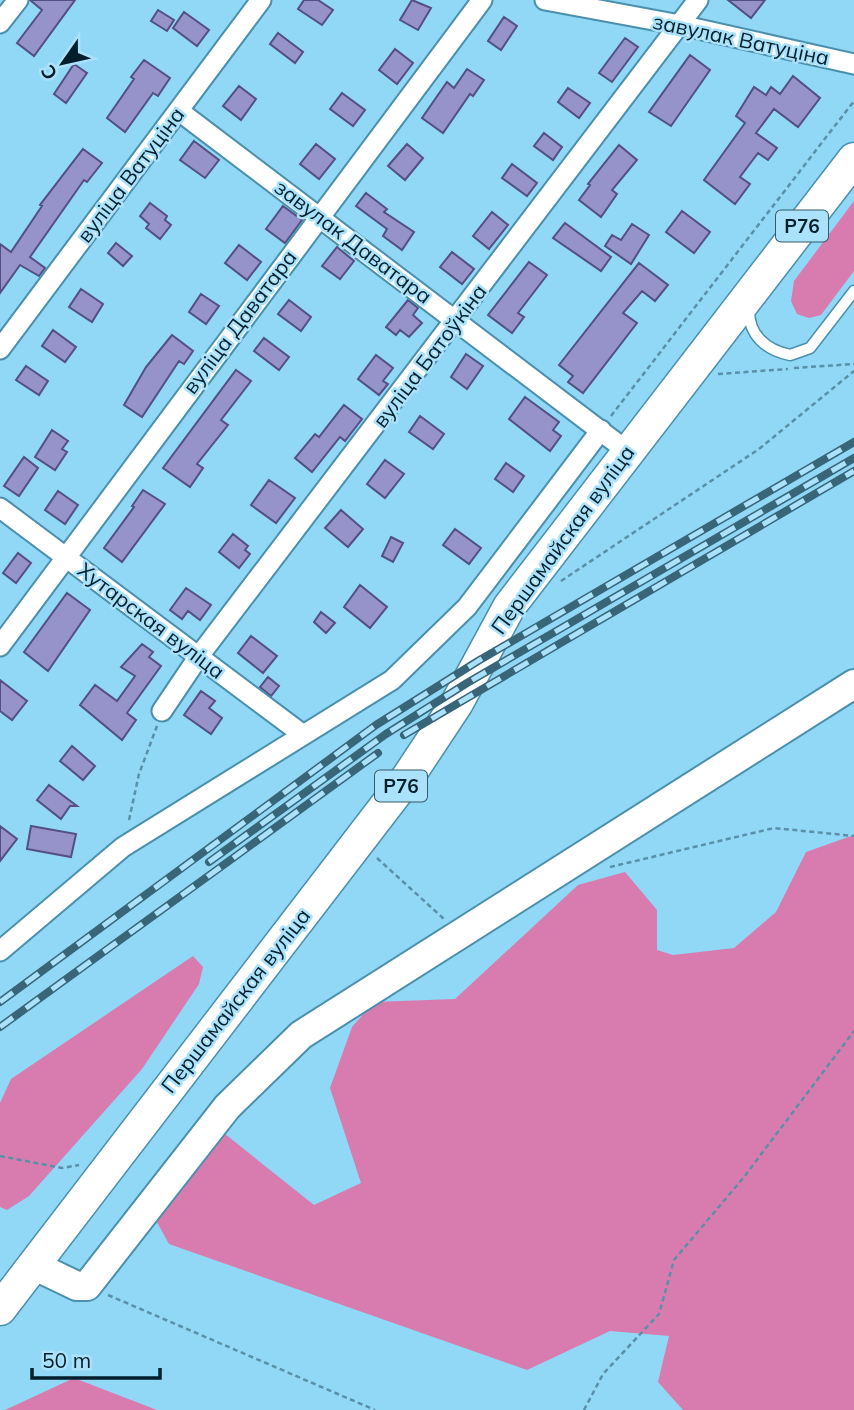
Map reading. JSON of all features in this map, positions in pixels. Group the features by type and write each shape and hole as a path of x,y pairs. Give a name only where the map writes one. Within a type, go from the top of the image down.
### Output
{"main road":[{"name":"Першамайская вуліца","path":"33,1265 438,735 509,607 854,159"},
{"name":"Р76","path":"0,1308 33,1265"}],"street":[{"path":"0,23 18,0"},
{"name":"вуліца Ватуціна","path":"0,349 261,0"},
{"name":"вуліца Даватара","path":"0,646 482,0"},
{"name":"завулак Ватуціна","path":"545,0 680,25 854,64"},
{"name":"вуліца Батоўкіна","path":"162,711 199,656 458,320 698,0"},
{"name":"завулак Даватара","path":"178,111 458,320 627,451"},
{"path":"0,951 123,847 392,680 467,607 601,430"},
{"name":"Хутарская вуліца","path":"0,508 302,734"},
{"path":"33,1265 77,1286 87,1286 227,1107 301,1035 854,684"}],"lane":[{"path":"750,294 749,314 755,334 774,352 790,355 810,348 854,291"}],"path":[{"path":"601,430 854,101"},
{"path":"688,376 854,364"},
{"path":"556,584 759,449 854,371"},
{"path":"123,847 139,774 162,711"},
{"path":"604,868 774,828 854,836"},
{"path":"359,841 459,933"},
{"path":"584,1410 603,1374 659,1314 674,1260 744,1177 854,1031"},
{"path":"0,1156 62,1168 84,1165"},
{"path":"87,1286 375,1410"}],"shaded area":[{"path":"854,201 854,271 821,315 809,318 797,314 791,301 794,281"},
{"path":"854,835 854,1410 683,1410 658,1382 669,1336 610,1331 527,1370 169,1244 153,1215 225,1134 314,1205 361,1183 330,1088 352,1027 374,1002 455,999 578,885 625,872 657,910 657,950 673,955 734,948 776,912 806,852"},
{"path":"193,956 203,967 199,984 142,1069 29,1196 7,1210 0,1207 0,1103 11,1079"},
{"path":"74,1378 157,1410 5,1410"}],"building":[{"path":"30,0 75,0 34,56 17,43 42,10"},
{"path":"304,0 318,0 333,10 322,25 298,9"},
{"path":"412,0 431,8 418,30 400,20"},
{"path":"728,0 765,0 751,18"},
{"path":"158,10 174,20 167,31 151,21"},
{"path":"184,12 209,30 197,46 173,28"},
{"path":"504,17 517,26 501,50 488,41"},
{"path":"278,33 303,52 295,63 270,44"},
{"path":"625,38 638,47 612,82 599,73"},
{"path":"395,49 413,63 397,84 379,70"},
{"path":"690,55 710,70 671,126 649,112"},
{"path":"144,60 170,78 158,96 153,93 125,132 107,118"},
{"path":"74,64 87,73 66,103 54,94"},
{"path":"467,69 484,80 473,96 470,94 443,133 422,118 447,82 454,88"},
{"path":"793,76 820,98 798,127 774,109 756,133 777,148 768,160 758,153 740,177 750,184 735,204 704,180 745,123 736,116 754,87 766,95 771,87 780,94"},
{"path":"239,86 256,99 241,120 223,106"},
{"path":"568,88 590,103 579,118 558,102"},
{"path":"342,93 365,110 353,126 330,109"},
{"path":"544,133 562,147 553,160 534,146"},
{"path":"194,141 219,160 205,178 180,160"},
{"path":"316,144 335,159 319,179 300,164"},
{"path":"407,144 423,158 405,180 388,166"},
{"path":"619,145 637,160 612,190 617,194 601,217 579,200 590,185 588,184"},
{"path":"83,149 102,163 87,182 84,180 30,257 45,268 39,276 20,265 0,293 0,244 11,252 42,206 40,205"},
{"path":"512,164 537,183 527,196 502,178"},
{"path":"366,193 387,209 384,212 414,232 402,250 383,236 387,229 356,206"},
{"path":"150,203 167,216 165,220 171,225 160,239 146,228 149,224 140,216"},
{"path":"283,206 302,220 285,243 266,229"},
{"path":"682,211 710,232 694,253 666,232"},
{"path":"492,212 508,225 489,249 473,236"},
{"path":"565,223 611,257 601,271 553,238"},
{"path":"632,224 649,235 631,264 605,246 612,235 621,240"},
{"path":"116,243 132,256 123,266 108,253"},
{"path":"239,245 261,262 247,280 225,263"},
{"path":"337,247 354,261 340,279 322,266"},
{"path":"452,252 474,269 462,284 440,267"},
{"path":"529,262 547,275 518,313 524,317 512,333 488,315"},
{"path":"639,263 668,285 655,301 642,291 623,313 637,323 583,393 568,382 573,376 559,365"},
{"path":"81,289 103,304 92,322 69,307"},
{"path":"201,294 219,306 206,324 189,312"},
{"path":"289,300 311,317 301,331 278,314"},
{"path":"408,300 418,308 413,315 422,323 409,337 400,330 396,335 386,327"},
{"path":"53,330 76,347 65,362 42,346"},
{"path":"172,335 193,351 184,364 179,361 142,417 124,405 146,367"},
{"path":"264,338 289,357 279,370 254,351"},
{"path":"466,354 483,366 467,389 451,377"},
{"path":"376,355 393,368 383,381 388,384 379,395 358,379"},
{"path":"26,366 48,381 39,395 16,380"},
{"path":"236,370 251,381 221,420 228,425 197,464 203,468 190,487 163,468"},
{"path":"525,397 559,422 553,430 561,436 550,451 509,419"},
{"path":"344,405 362,419 345,441 340,437 312,472 295,458 315,434 319,437"},
{"path":"420,416 444,434 433,449 409,432"},
{"path":"52,430 68,441 62,449 67,452 55,470 35,457"},
{"path":"24,457 38,468 19,496 4,486"},
{"path":"385,460 404,474 385,498 367,484"},
{"path":"506,463 524,476 513,492 495,479"},
{"path":"269,480 295,498 276,523 251,505"},
{"path":"143,490 165,504 122,562 104,548"},
{"path":"58,491 78,505 65,524 45,510"},
{"path":"341,510 363,529 348,547 325,528"},
{"path":"455,529 481,548 469,564 443,545"},
{"path":"233,534 248,546 245,550 250,554 239,568 219,552"},
{"path":"391,537 403,543 393,562 382,556"},
{"path":"18,553 31,563 16,583 3,573"},
{"path":"360,585 387,607 370,628 344,607"},
{"path":"186,588 211,605 200,620 188,611 182,619 170,610"},
{"path":"67,593 90,610 48,671 24,652"},
{"path":"321,612 335,623 326,633 314,622"},
{"path":"251,636 277,656 263,673 238,653"},
{"path":"142,644 153,652 149,657 161,666 127,713 136,720 122,740 80,705 95,685 117,701 135,676 121,667"},
{"path":"268,677 279,686 271,696 260,687"},
{"path":"0,680 27,701 12,720 0,711"},
{"path":"201,691 215,701 209,708 222,718 211,734 184,715"},
{"path":"72,746 95,766 83,780 60,761"},
{"path":"49,785 77,806 70,806 61,819 37,800"},
{"path":"0,826 17,839 0,861"},
{"path":"31,826 76,834 71,857 27,849"}],"railway":[{"path":"0,1002 376,725 478,661 854,442"},
{"path":"209,862 386,734 467,683 854,458"},
{"path":"404,735 854,471"},
{"path":"0,1027 378,753"}]}
